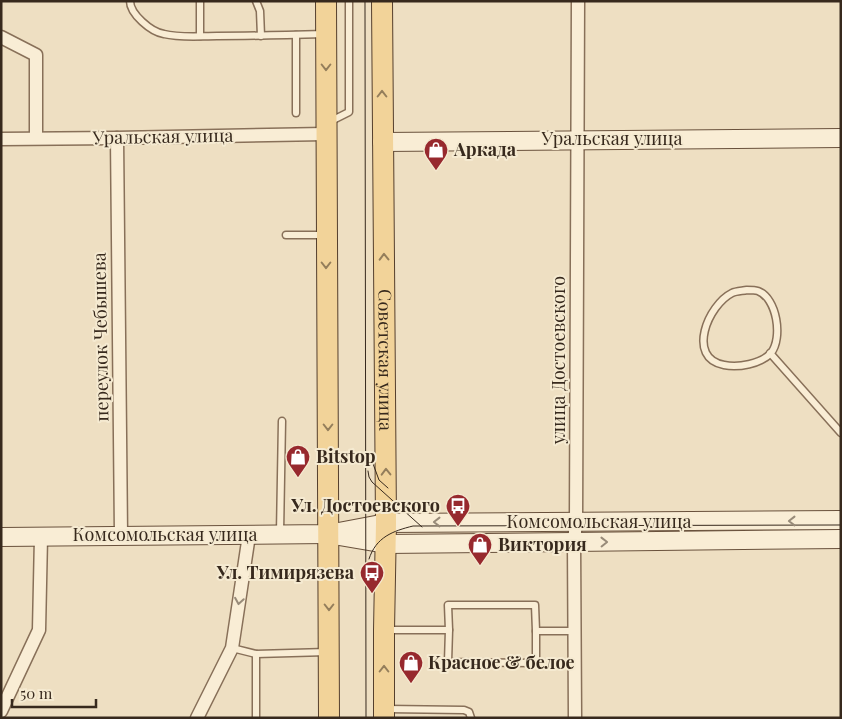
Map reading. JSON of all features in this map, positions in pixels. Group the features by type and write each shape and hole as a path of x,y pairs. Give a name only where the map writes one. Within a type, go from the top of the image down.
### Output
{"main road":[{"path":"326,1 329,718"},
{"name":"Советская улица","path":"382,1 386,523 384,713"},
{"name":"Уральская улица","path":"382,142 841,138"},
{"name":"Комсомольская улица","path":"328,534 386,523 841,520"},
{"name":"Комсомольская улица","path":"1,537 328,534 386,544 841,539"}],"street":[{"name":"улица Достоевского","path":"575,718 574,542 576,522 578,1"},
{"path":"1,37 36,55 36,138"},
{"name":"Уральская улица","path":"1,138 117,138 326,129"},
{"name":"переулок Чебышева","path":"117,138 121,535"},
{"path":"197,718 232,648 249,535"},
{"path":"1,711 39,630 41,536"}],"lane":[{"path":"130,1 134,14 156,31 164,34 200,36 326,34"},
{"path":"200,1 200,36"},
{"path":"256,1 260,11 260,36"},
{"path":"326,129 349,112 348,1"},
{"path":"296,35 296,113"},
{"path":"286,235 326,235"},
{"path":"747,290 758,291 766,297 773,307 778,328 776,342 770,353 758,361 731,367 720,364 710,358 705,350 702,339 704,329 720,302 732,293 747,290"},
{"path":"770,353 841,433"},
{"path":"280,534 282,421"},
{"path":"448,605 535,605 536,663 448,662 449,630 448,605"},
{"path":"384,630 449,630"},
{"path":"536,630 574,631"},
{"path":"232,648 256,654 329,652"},
{"path":"256,654 256,718"},
{"path":"412,710 412,718"},
{"path":"384,713 412,710 464,710 469,712 471,718"}],"tram line":[{"path":"365,1 366,718"},
{"path":"372,461 379,480 388,488"},
{"path":"368,471 372,482 422,527"},
{"path":"369,559 376,545 386,536 413,526 841,525"}],"place":[{"name":"Аркада","path":"436,171"},
{"name":"Bitstop","path":"298,478"},
{"name":"Ул. Достоевского","path":"458,527"},
{"name":"Виктория","path":"480,566"},
{"name":"Ул. Тимирязева","path":"372,594"},
{"name":"Красное & белое","path":"411,684"}]}
